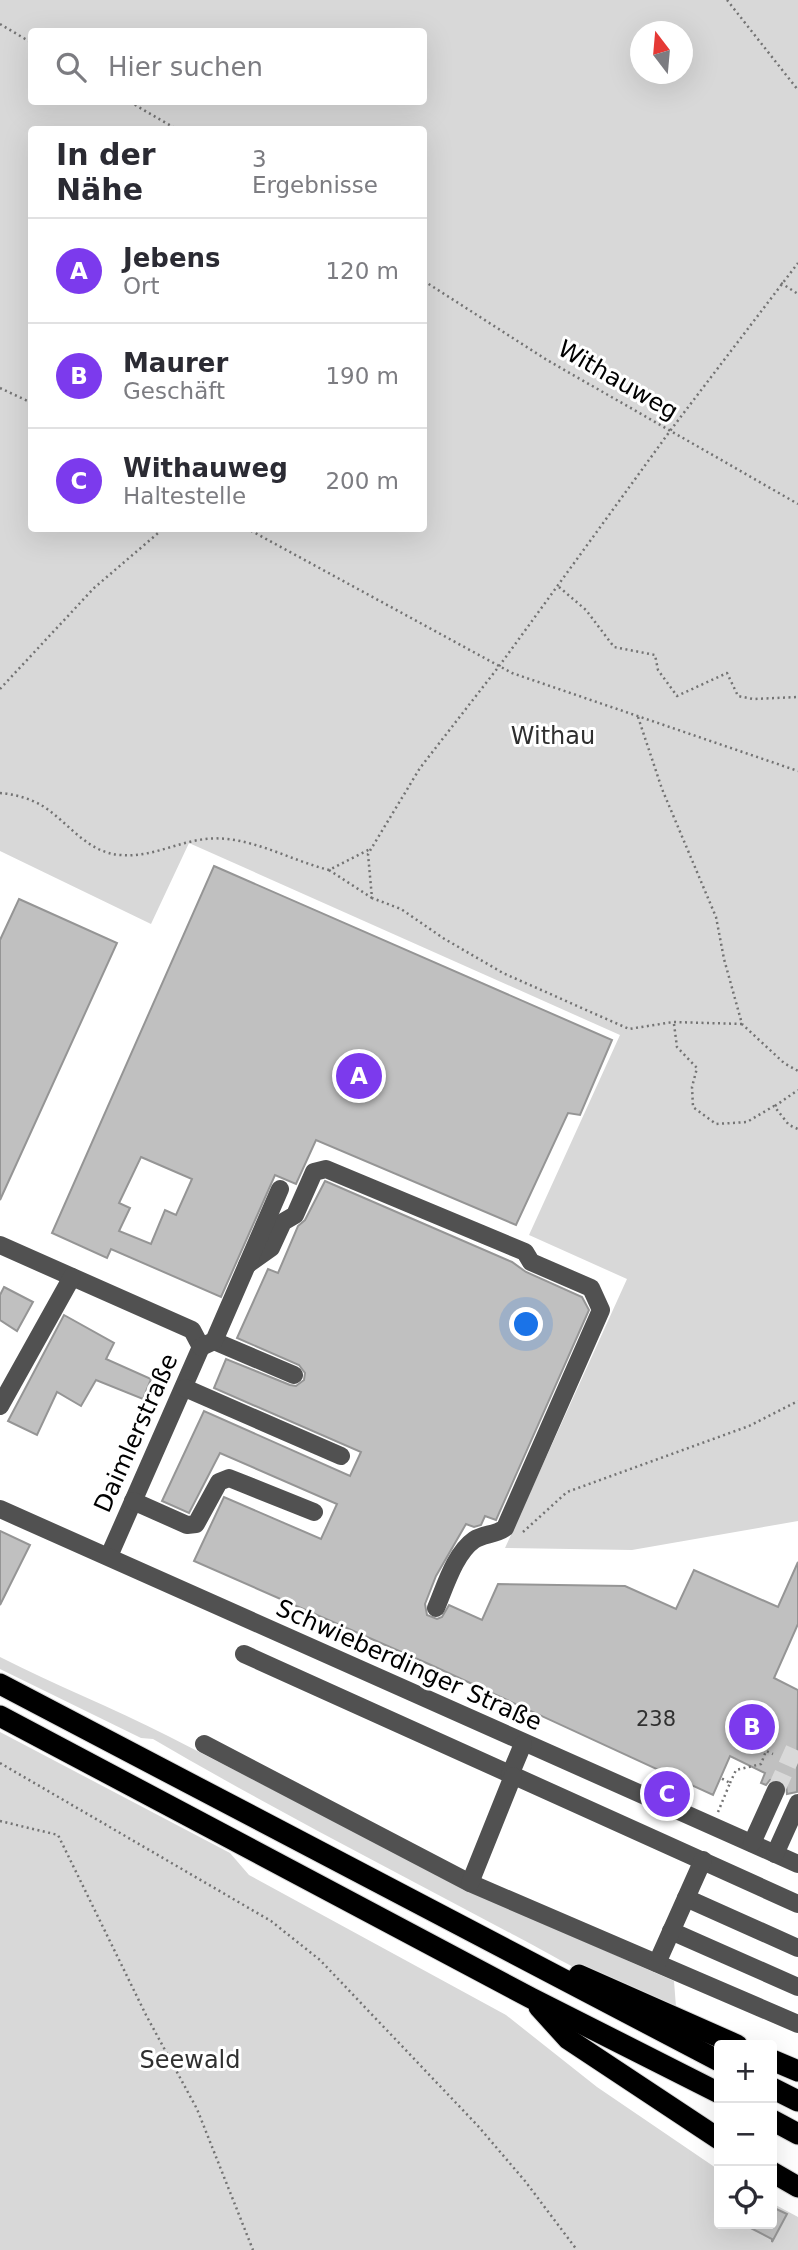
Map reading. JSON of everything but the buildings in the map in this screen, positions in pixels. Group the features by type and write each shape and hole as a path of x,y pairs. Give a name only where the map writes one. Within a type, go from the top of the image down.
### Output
{"highway":[{"path":"0,1684 714,2058"},
{"path":"0,1716 531,1998 714,2090"},
{"path":"499,1948 549,1960 726,2040"},
{"path":"531,1998 568,2039 714,2136"},
{"path":"777,2062 798,2071"},
{"path":"777,2090 798,2101"},
{"path":"777,2122 798,2133"},
{"path":"777,2175 798,2188"}],"street":[{"path":"247,1265 271,1248 283,1222 295,1215 314,1172 327,1169 525,1252 531,1262 590,1288 601,1310 505,1528 494,1536 477,1538 467,1546 436,1608"},
{"path":"280,1189 247,1265 207,1344 294,1376"},
{"name":"Daimlerstraße","path":"0,1245 192,1330 207,1344 109,1556"},
{"path":"0,1406 72,1277"},
{"path":"185,1388 341,1456"},
{"path":"133,1502 187,1525 196,1524 219,1482 229,1478 314,1512"},
{"name":"Schwieberdinger Straße","path":"0,1509 786,1859"},
{"path":"244,1654 798,1904"},
{"path":"342,1699 356,1669"},
{"path":"204,1744 470,1883 798,2024"},
{"path":"470,1883 523,1744"},
{"path":"752,1843 776,1790"},
{"path":"786,1859 798,1803"},
{"path":"786,1859 798,1829"},
{"path":"657,1963 703,1860"},
{"path":"686,1898 798,1948"},
{"path":"671,1931 798,1987"}],"path":[{"path":"727,0 798,90"},
{"path":"0,24 28,41"},
{"path":"135,105 171,126"},
{"path":"372,898 368,854 420,768 559,587 670,430 798,263"},
{"name":"Withauweg","path":"427,283 547,360 798,504"},
{"path":"781,283 798,294"},
{"path":"0,388 28,401"},
{"path":"0,689 94,588 159,532"},
{"path":"253,532 512,673 798,771"},
{"path":"559,587 586,610 614,647 655,654 657,670 677,696 727,673 737,696 753,699 798,698"},
{"path":"638,717 662,789 716,917 724,960 743,1024 784,1063 798,1071"},
{"path":"0,793 41,805 92,846 121,856 205,839 224,839 276,851 295,862 328,870 372,898 401,909 443,938 503,973 629,1029 673,1022 743,1024"},
{"path":"328,870 373,847"},
{"path":"673,1022 677,1047 697,1068 692,1087 693,1107 716,1124 747,1122 798,1090"},
{"path":"774,1106 789,1125 798,1129"},
{"path":"518,1536 567,1492 748,1426 798,1401"},
{"path":"730,1783 736,1769 761,1763 766,1751 774,1754"},
{"path":"0,1763 271,1921 320,1960 478,2126 542,2202 577,2250"},
{"path":"0,1821 58,1835 146,2015 197,2109 253,2250"}],"green space":[{"name":"Withau","path":"0,0 798,0 798,1521 632,1550 505,1548 627,1279 529,1235 620,1035 189,843 151,924 0,851"},
{"path":"0,1657 147,1726 482,1893 674,1981 676,2007 638,1997 571,1966 153,1739 141,1738 0,1669"},
{"name":"Seewald","path":"0,1732 230,1853 249,1875 506,2015 597,2087 714,2167 714,2229 777,2229 777,2206 798,2217 798,2250 0,2250"}],"tunnel":[{"path":"776,1790 798,1741"}],"place":[{"name":"Jebens","path":"359,1076"},
{"name":"Maurer","path":"752,1727"},
{"name":"Withauweg","path":"667,1794"}]}
